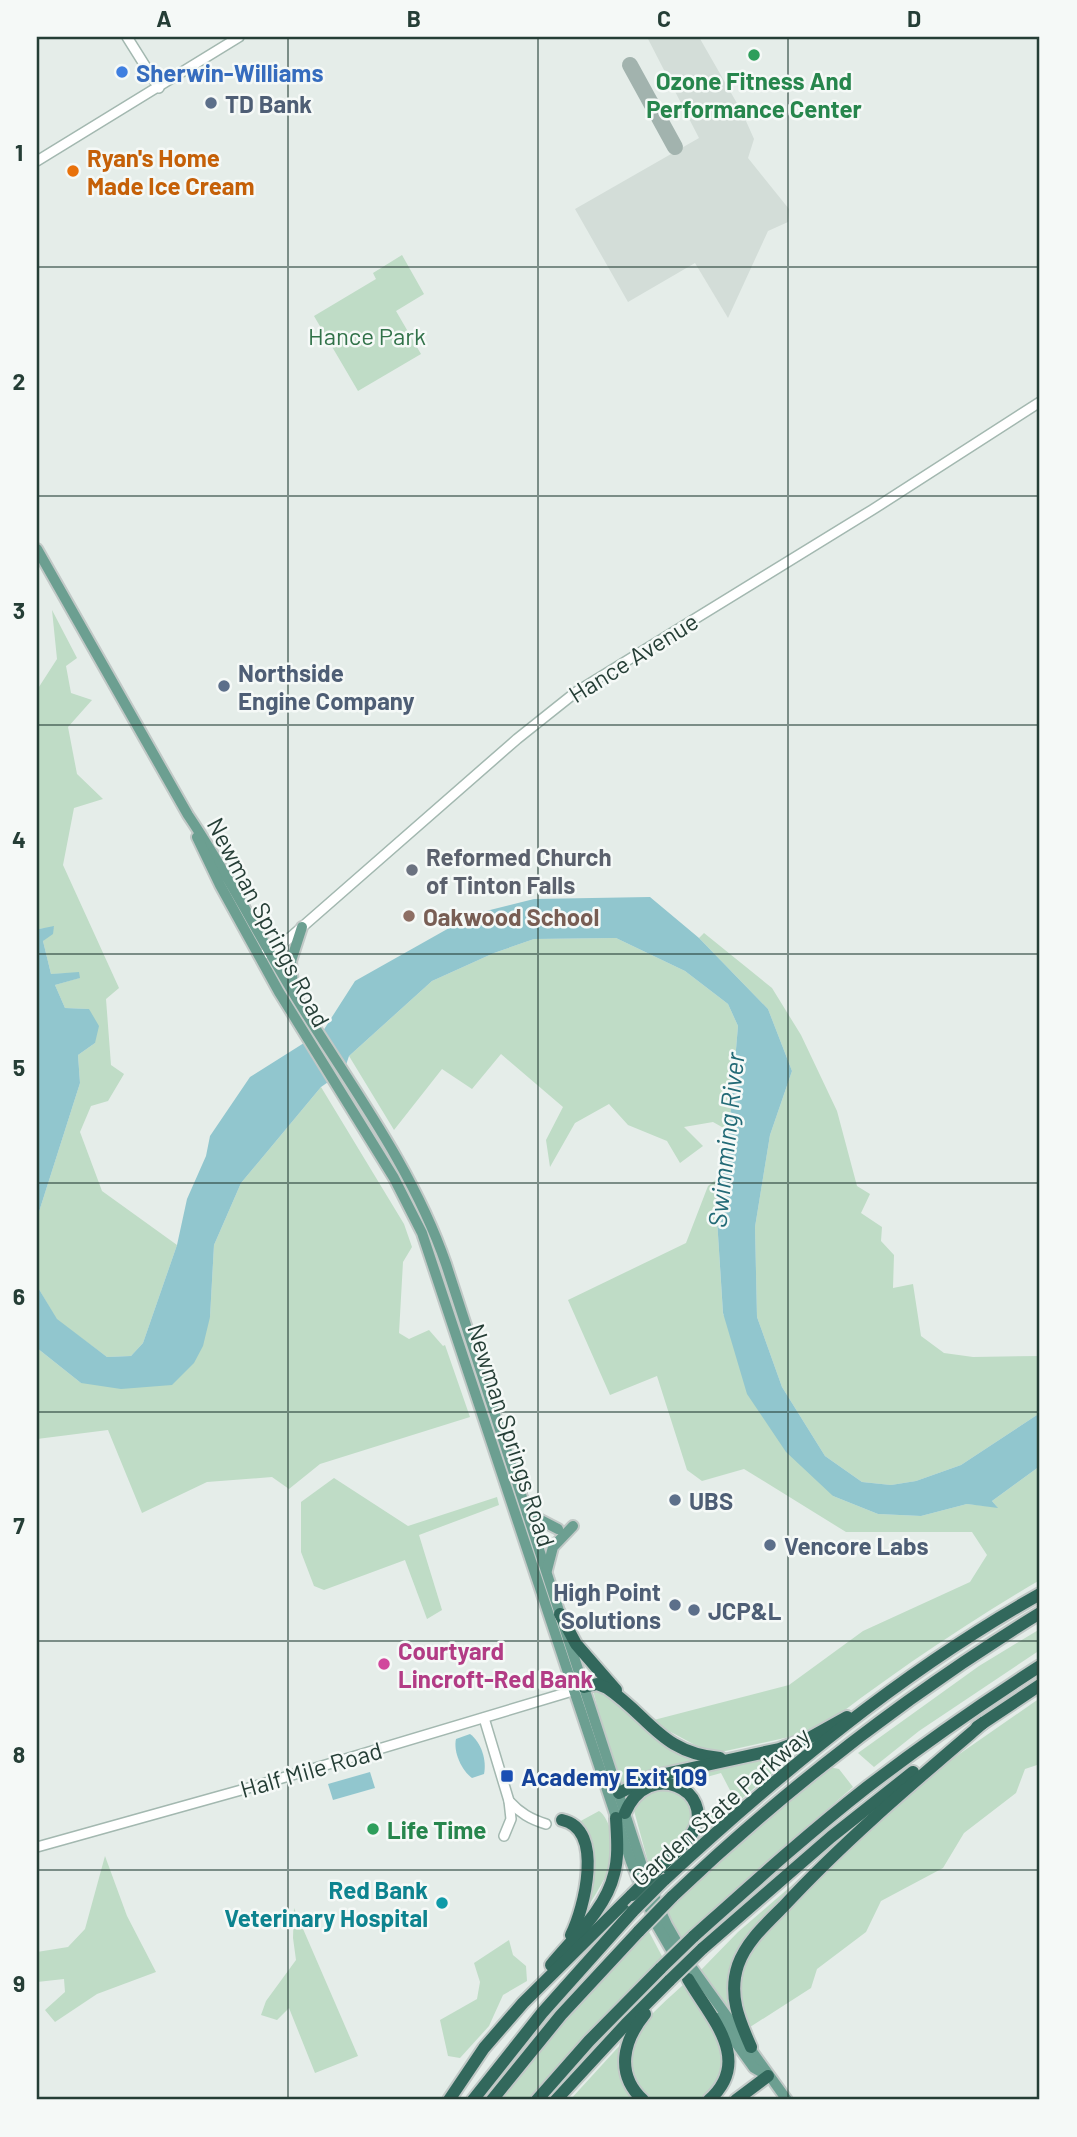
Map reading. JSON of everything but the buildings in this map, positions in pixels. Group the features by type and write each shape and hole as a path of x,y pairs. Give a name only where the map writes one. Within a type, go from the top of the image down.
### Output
{"highway":[{"name":"Garden State Parkway","path":"472,2100 549,2005 633,1911 662,1874 895,1688 975,1633 1040,1594"},
{"name":"Garden State Parkway","path":"492,2100 561,2015 639,1931 766,1811 853,1741 952,1669 1040,1613"},
{"path":"560,1614 576,1644 629,1707"},
{"path":"537,2100 589,2040 661,1968 779,1861 866,1788 1040,1666"},
{"path":"579,1689 597,1684 607,1688 655,1732 680,1748 710,1757 738,1758"},
{"path":"556,2100 626,2024 702,1949 859,1814 983,1723 1040,1685"},
{"path":"619,1793 651,1777 779,1749 811,1737 895,1688"},
{"path":"751,2047 738,2019 734,1995 737,1966 750,1942 864,1825 983,1723"},
{"path":"449,2100 484,2048 598,1908 609,1889 616,1864 621,1816 634,1795 654,1784 667,1783 679,1787 693,1800 698,1815 694,1831 662,1874 632,1895 523,2003"},
{"path":"559,1955 580,1914 588,1863 577,1827 562,1819"},
{"path":"688,1979 723,2034 728,2047 726,2078 709,2100"},
{"path":"643,2100 626,2076 626,2045 636,2025 670,1980"},
{"path":"736,2100 768,2076"}],"main road":[{"name":"Newman Springs Road","path":"37,549 188,815 212,870 264,954 296,997 407,1176 429,1219 488,1395 498,1445 621,1816 648,1906 688,1979 754,2068 768,2076"},
{"path":"296,997 291,979 291,961 302,927"},
{"name":"Newman Springs Road","path":"264,954 304,1034 398,1185 433,1261 474,1388 526,1512 560,1614 579,1689 619,1793 621,1816 667,1926 699,1979 788,2100"},
{"path":"474,1388 488,1395"},
{"path":"526,1512 558,1529"},
{"path":"546,1573 553,1547 573,1526"}],"street":[{"path":"127,37 159,88"},
{"path":"37,162 239,37"},
{"name":"Hance Avenue","path":"264,954 302,927 533,726 576,692 872,510 1040,402"},
{"name":"Half Mile Road","path":"37,1847 252,1787 579,1689"},
{"path":"489,1735 492,1720 500,1713"},
{"path":"484,1718 509,1801 511,1819 504,1836"},
{"path":"509,1801 517,1811 546,1824"}],"shaded area":[{"path":"647,37 699,37 742,112 754,139 748,158 789,209 788,222 768,231 728,318 695,263 628,302 575,209 699,138"}],"green space":[{"name":"Hance Park","path":"402,255 424,294 396,311 421,354 358,391 314,316 376,279 373,273"},
{"path":"52,610 77,658 66,666 71,693 92,700 68,727 77,774 103,799 74,808 63,865 119,988 106,999 111,1065 124,1074 108,1101 91,1106 80,1132 102,1191 177,1245 143,1343 131,1356 107,1357 57,1320 37,1286 37,1218 80,1083 78,1055 95,1043 89,1009 65,1008 55,985 79,978 79,973 51,974 43,941 54,927 39,929 37,922 37,690 57,659"},
{"path":"704,933 772,988 801,1035 837,1111 857,1186 870,1194 861,1213 882,1227 881,1241 894,1255 893,1288 913,1284 921,1336 944,1353 973,1357 1040,1356 1040,1413 961,1465 916,1481 891,1485 862,1482 825,1456 782,1387 757,1317 755,1227 770,1135 792,1071 768,1009 699,938"},
{"path":"616,938 685,971 728,1004 738,1026 729,1131 713,1122 684,1127 703,1146 680,1163 667,1141 628,1125 609,1104 575,1123 550,1167 546,1140 563,1107 501,1054 472,1089 442,1069 394,1130 349,1056 432,981 494,953 534,939"},
{"path":"321,1087 404,1224 412,1247 403,1262 399,1333 409,1339 429,1330 445,1345 470,1417 320,1464 289,1489 272,1477 207,1482 142,1513 108,1430 37,1439 37,1348 81,1383 210,1317 214,1245 241,1183"},
{"path":"724,1173 717,1219 723,1314 833,1496 878,1514 921,1516 967,1504 997,1507 992,1501 1040,1466 1040,1580 923,1654 811,1736 803,1734 712,1754 650,1721 789,1685 863,1631 970,1582 987,1555 972,1532 846,1532 744,1469 702,1481 687,1470 657,1376 610,1395 568,1300 686,1243 708,1186"},
{"path":"334,1478 408,1526 497,1497 499,1505 419,1535 442,1610 427,1619 405,1560 324,1590 314,1586 301,1552 301,1502"},
{"path":"1040,1629 1040,1650 919,1731 874,1767 858,1753 979,1666"},
{"path":"600,1689 654,1735 706,1762 622,1785 593,1690"},
{"path":"1040,1698 1040,1764 1025,1769 1016,1793 964,1833 943,1868 881,1901 866,1932 817,1969 811,1988 747,2029 737,1990 741,1967 753,1943 863,1831 935,1771"},
{"path":"808,1742 696,1838 702,1817 733,1796 721,1773 696,1780 681,1775"},
{"path":"829,1767 839,1769 853,1787 680,1941 665,1911 775,1811"},
{"path":"665,1787 687,1799 692,1821 686,1835 650,1869 633,1807 639,1796"},
{"path":"599,1811 609,1826 614,1854 601,1885 586,1910 591,1874 577,1823"},
{"path":"835,1848 736,1960 733,2016 699,1972 738,1932"},
{"path":"105,1856 127,1916 156,1972 97,1994 55,2022 45,2010 65,1992 64,1979 37,1982 37,1952 68,1947 85,1929"},
{"path":"294,1908 358,2056 315,2073 289,2008 277,2020 261,2015 266,2001 296,1960 293,1938"},
{"path":"648,1930 663,1958 533,2100 501,2100 569,2015"},
{"path":"509,1940 513,1955 526,1966 527,1981 503,1995 489,2026 460,2058 448,2056 440,2020 477,1999 480,1982 474,1963"},
{"path":"683,1985 720,2040 722,2068 717,2083 705,2099 680,2102 656,2100 643,2093 633,2079 629,2062 630,2047 645,2021"},
{"path":"622,2043 622,2073 637,2100 570,2100"}],"water":[{"path":"650,897 699,938 768,1009 792,1071 770,1135 755,1227 757,1317 782,1387 825,1456 862,1482 891,1485 916,1481 961,1465 1040,1413 1040,1466 992,1501 998,1508 967,1504 921,1516 878,1514 833,1496 786,1452 747,1394 723,1313 717,1219 729,1131 738,1026 728,1004 685,971 616,938 534,939 494,953 432,981 349,1056 344,1071 321,1087 241,1183 214,1245 210,1317 203,1346 194,1363 172,1385 121,1389 81,1383 37,1348 37,1286 57,1319 107,1357 131,1356 143,1343 177,1245 187,1199 206,1156 210,1136 250,1077 323,1031 355,981 474,914 534,899"},
{"path":"37,922 39,929 54,926 53,934 43,941 51,974 79,972 80,978 55,985 65,1008 89,1009 99,1026 95,1043 78,1055 80,1083 37,1218"},
{"path":"470,1734 480,1746 485,1763 484,1774 472,1778 459,1761 455,1744 456,1739"},
{"path":"370,1772 375,1788 333,1800 328,1784"}],"taxiway":[{"path":"630,65 675,147"}],"place":[{"name":"Ozone Fitness And Performance Center","path":"754,55"},
{"name":"Sherwin-Williams","path":"122,72"},
{"name":"TD Bank","path":"211,103"},
{"name":"Ryan's Home Made Ice Cream","path":"73,171"},
{"name":"Northside Engine Company","path":"224,686"},
{"name":"Reformed Church of Tinton Falls","path":"412,870"},
{"name":"Oakwood School","path":"409,916"},
{"name":"UBS","path":"675,1500"},
{"name":"Vencore Labs","path":"770,1545"},
{"name":"High Point Solutions","path":"675,1605"},
{"name":"JCP&L","path":"694,1610"},
{"name":"Courtyard Lincroft-Red Bank","path":"384,1664"},
{"name":"Academy Exit 109","path":"507,1776"},
{"name":"Life Time","path":"373,1829"},
{"name":"Red Bank Veterinary Hospital","path":"442,1903"}],"water label":[{"name":"Swimming River","path":"725,1140"}]}
